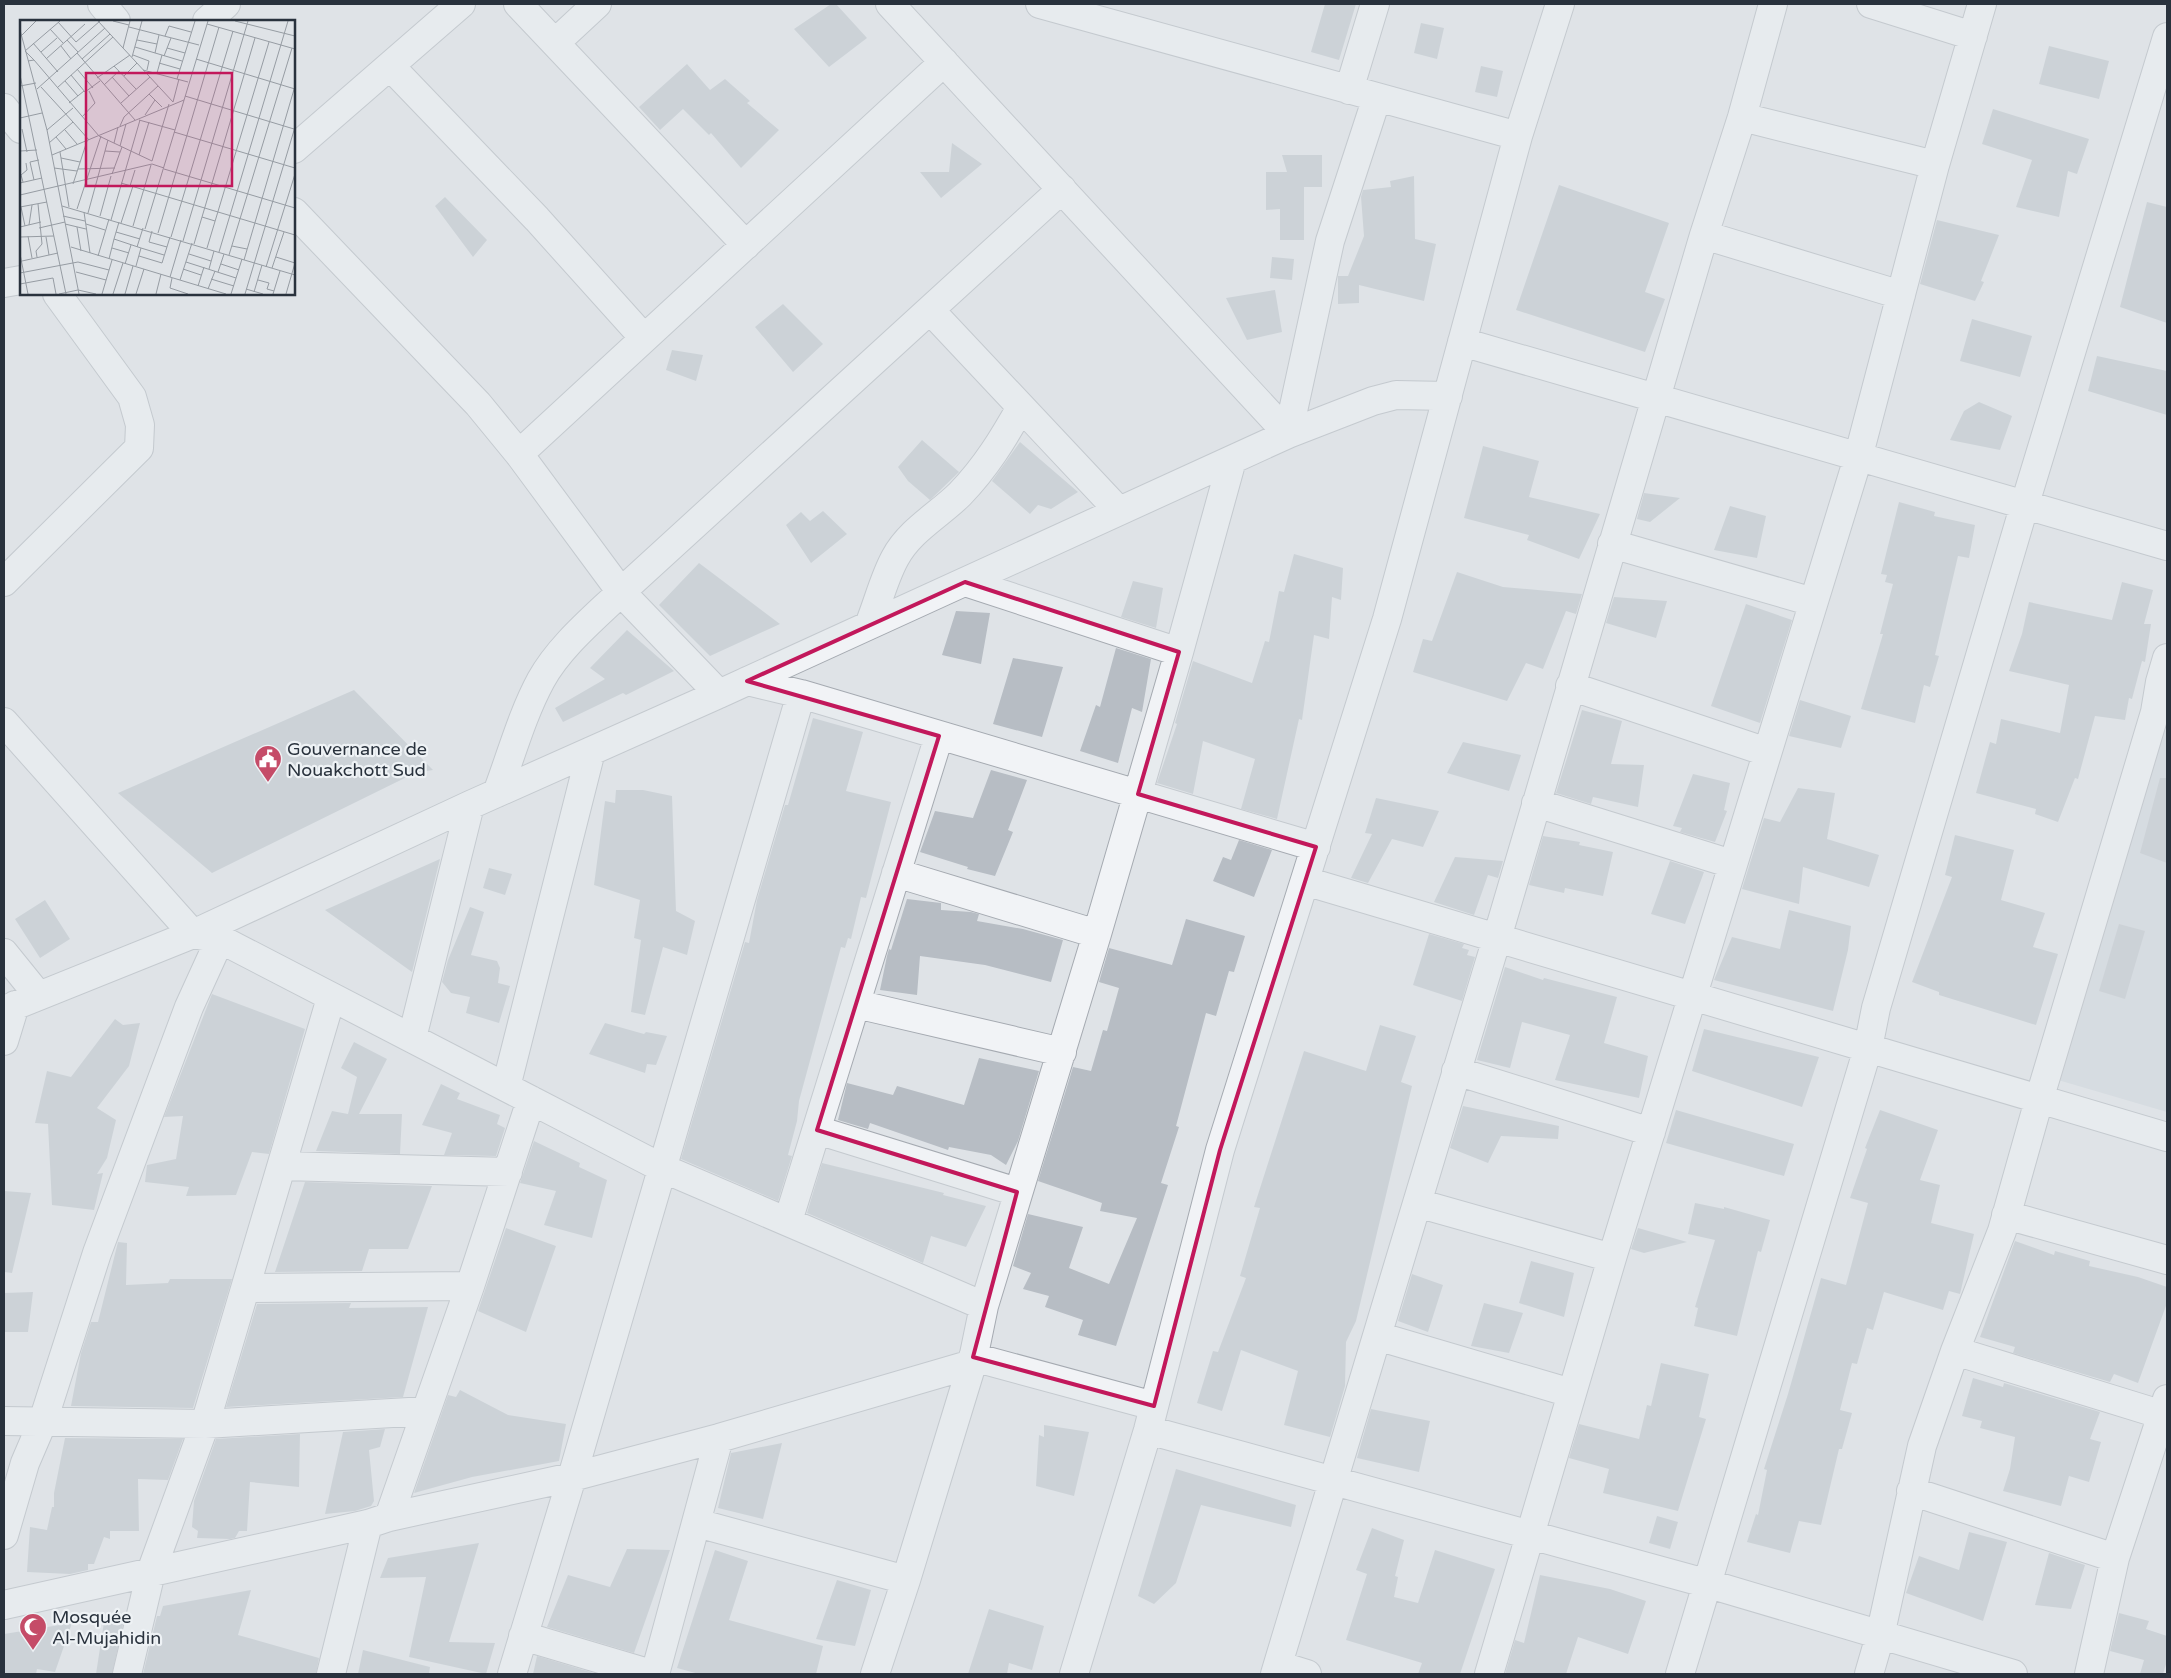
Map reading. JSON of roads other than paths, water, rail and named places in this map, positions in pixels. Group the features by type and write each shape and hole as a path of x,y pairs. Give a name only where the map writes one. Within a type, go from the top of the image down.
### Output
{"street":[{"path":"102,4 115,20"},
{"path":"208,20 226,4"},
{"path":"295,148 461,4"},
{"path":"518,4 746,245"},
{"path":"556,44 597,4"},
{"path":"890,4 1288,434"},
{"path":"1349,90 1375,4"},
{"path":"1074,1674 1151,1418 1220,1150 1387,619 1518,136 1560,4"},
{"path":"1307,1674 1276,1670 1497,938 1655,399 1742,117 1773,4"},
{"path":"1871,4 1973,36"},
{"path":"1489,1674 1529,1534 1650,1132 1858,458 1935,166 1982,4"},
{"path":"1047,5 1518,136"},
{"path":"1680,1674 1709,1584 1868,1048 1879,998 2024,506 2167,37"},
{"path":"519,454 944,62"},
{"path":"390,66 530,212 644,338"},
{"path":"1288,434 1330,241 1377,97"},
{"path":"4,108 20,128"},
{"path":"1742,117 1935,166"},
{"path":"497,793 525,716 542,679 563,649 621,592 1062,189"},
{"path":"295,213 478,404 519,454 621,592 719,694"},
{"path":"1704,236 1901,295"},
{"path":"4,283 20,280"},
{"path":"4,582 139,448 140,425 132,397 58,295"},
{"path":"930,310 1119,511"},
{"path":"1462,342 2167,546"},
{"path":"19,1003 193,934 470,805 719,694 1288,434 1373,401 1396,395 1448,396"},
{"path":"869,625 895,557 912,535 959,495 984,469 999,447 1021,407"},
{"path":"875,1674 906,1580 972,1361 984,1306 1062,1052 1180,652 1232,460"},
{"path":"1612,544 1813,602"},
{"path":"965,582 1180,652"},
{"path":"1869,1674 1880,1636 1922,1446 2006,1215 2039,1100 2161,714 2160,682 2167,658"},
{"path":"747,681 800,694 1316,847"},
{"path":"1570,686 1767,752"},
{"path":"512,1674 572,1477 800,694"},
{"path":"4,722 193,934 220,939 662,1168 984,1306"},
{"path":"788,1221 939,736"},
{"path":"506,1087 591,750"},
{"path":"1536,803 1732,864"},
{"path":"412,1038 470,805"},
{"path":"896,873 1097,934"},
{"path":"1305,881 2167,1137"},
{"path":"4,1535 25,1463 42,1421 104,1235 189,1007 220,939"},
{"path":"4,953 19,1003 4,1042"},
{"path":"132,1673 152,1572 206,1424 331,998"},
{"path":"856,1004 1062,1052"},
{"path":"1456,1071 1650,1132"},
{"path":"331,1674 378,1520 426,1411 470,1286 531,1100"},
{"path":"816,1130 1018,1192"},
{"path":"282,1166 508,1172"},
{"path":"1417,1203 1612,1258"},
{"path":"2006,1215 2167,1260"},
{"path":"246,1288 470,1286"},
{"path":"1376,1336 1571,1393"},
{"path":"1955,1351 2165,1407 2115,1558 2089,1674"},
{"path":"4,1605 572,1477 719,1438 972,1361 1151,1418 1333,1481 1709,1584 2013,1674"},
{"path":"4,1421 206,1424 426,1411"},
{"path":"523,1636 653,1674 697,1523 719,1438"},
{"path":"1911,1491 2115,1558"},
{"path":"697,1523 906,1580"}],"place":[{"name":"Gouvernance de Nouakchott Sud","path":"268,783"},
{"name":"Mosquée Al-Mujahidin","path":"33,1651"}]}
